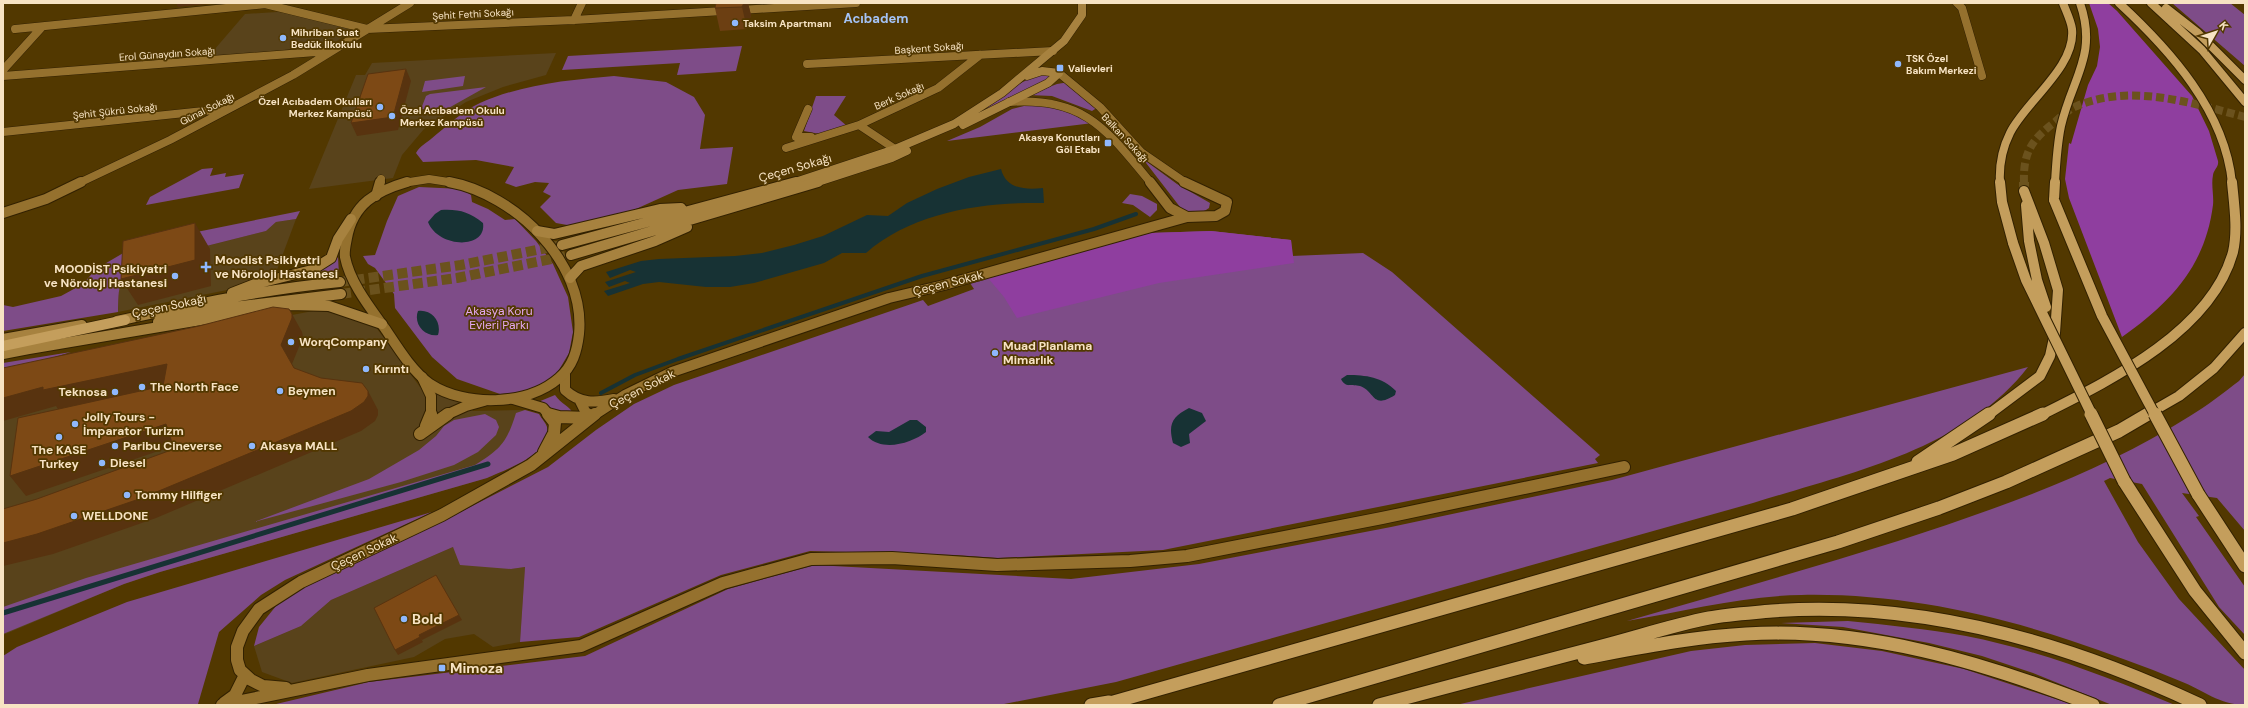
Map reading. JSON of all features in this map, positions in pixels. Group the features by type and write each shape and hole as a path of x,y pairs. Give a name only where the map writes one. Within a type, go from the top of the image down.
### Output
{"highway":[{"path":"2063,3 2072,30 2071,41 2067,53 2056,72 2010,133 2002,155 1999,179 2004,213 2026,280 2124,481 2166,550 2214,618 2245,653"},
{"path":"2080,3 2088,26 2089,41 2087,56 2061,126 2054,200 2102,316 2198,494 2245,566"},
{"path":"1103,705 1792,509 1896,476 2027,423 2079,396 2131,366 2166,340 2197,314 2227,268 2237,239 2241,213 2241,186 2236,159 2227,132 2213,104 2191,73 2154,33 2119,3"},
{"path":"2151,3 2202,50 2245,102"},
{"path":"2159,3 2182,19 2217,49 2245,80"},
{"path":"1896,476 1975,425 2040,376 2050,356 2055,333 2058,290 2044,243 2024,190 2029,241 2037,280 2059,348"},
{"path":"3,346 125,320"},
{"path":"1279,705 1838,542 1939,508 2019,476 2119,431 2179,396 2214,368 2245,333"},
{"path":"1379,705 1709,618 1759,611 1861,610 1906,614 1983,629 2048,645 2122,671 2200,705"},
{"path":"1507,671 1707,637 1763,633 1893,644 1968,661 2093,705"},
{"path":"1091,705 1122,700"}],"main road":[{"name":"Çeçen Sokağı","path":"562,245 790,184 895,149 954,124 1020,79 1040,60 1064,41 1082,15 1082,3"},
{"path":"1040,60 1059,73"},
{"name":"Çeçen Sokağı","path":"1020,79 1042,71 1059,73"},
{"name":"Çeçen Sokağı","path":"571,255 789,192 892,158 957,128 1005,102 1048,83 1059,73"},
{"path":"537,231 554,234 660,209 697,208"},
{"path":"570,278 581,266 655,241 725,211"},
{"path":"215,300 255,284 281,279 312,270 331,258 338,239 352,219"},
{"name":"Çeçen Sokağı","path":"3,339 67,327 125,320 215,300 297,286 340,282"},
{"name":"Çeçen Sokağı","path":"3,354 217,309 292,298 341,294"},
{"path":"29,349 130,334 244,313 302,306 320,305 337,308 382,324"}],"street":[{"name":"Günal Sokağı","path":"3,213 46,199 170,140 293,75 410,3"},
{"path":"574,20 582,3"},
{"name":"Şehit Fethi Sokağı","path":"15,29 264,4 367,29 574,20 801,4 856,3"},
{"path":"1957,3 1962,8 1982,76"},
{"path":"3,70 42,27"},
{"name":"Erol Günaydın Sokağı","path":"3,76 332,51"},
{"name":"Başkent Sokağı","path":"807,64 1053,51"},
{"name":"Berk Sokağı","path":"786,148 827,137 859,125 935,91 962,73 980,55"},
{"name":"Balkan Sokağı","path":"1005,102 1030,100 1054,101 1093,120 1102,127 1156,188 1165,205 1172,211 1188,217 1216,216 1225,211 1227,202 1191,187 1141,152 1100,107 1059,73"},
{"name":"Şehit Şükrü Sokağı","path":"3,132 229,108"},
{"path":"808,109 796,137 827,137"},
{"path":"859,125 895,149"},
{"path":"376,196 381,179"},
{"path":"421,375 433,398 434,408 430,419 420,434 438,419 455,409 473,403 513,399 542,389 565,374 576,354 581,327 577,297 570,278 553,250 537,231 513,210 492,197 448,180 417,180 391,188 366,203 352,219 345,257 349,269 399,350 430,384 472,397 495,400"},
{"name":"Çeçen Sokak","path":"245,675 240,670 236,660 237,647 243,631 259,609 301,582 442,515 531,465 589,418 626,395 682,369 889,298 944,285 1188,217"},
{"path":"565,374 565,390 580,401 589,418"},
{"path":"580,401 603,401 626,395"},
{"path":"513,399 534,404 543,408 555,423 554,433 542,454 531,465"},
{"path":"548,414 565,417 589,418"},
{"path":"221,705 368,675 581,646 723,583 811,559 892,558 997,565 1130,561 1187,556 1382,518 1624,467"},
{"path":"221,705 231,700 239,689 245,675 263,686 295,689"}],"shaded area":[{"path":"2089,3 2108,3 2117,11 2192,96 2209,131 2218,161 2218,165 2212,179 2213,205 2209,227 2202,247 2193,265 2170,297 2122,337 2069,198 2065,179 2069,143 2071,144 2088,85 2097,66 2100,47 2098,29"},
{"name":"Mihriban Suat Bedük İlkokulu","path":"277,12 291,13 353,30 330,46 208,57 245,14"},
{"name":"Özel Acıbadem Okulu Merkez Kampüsü","path":"556,53 546,75 503,87 466,102 424,129 402,155 393,178 309,189 356,75 365,75 372,63"},
{"name":"Moodist Psikiyatri ve Nöroloji Hastanesi","path":"296,219 275,275 253,279 227,290 118,312 119,285 128,271 139,263 266,231 276,222"},
{"path":"1211,231 1291,240 1294,263 1159,283 1017,318 1004,297 988,278 1150,233"},
{"path":"313,311 325,311 346,315 375,326 420,387 466,402 473,411 525,410 539,414 547,427 535,454 487,478 160,572 124,584 3,635 3,379 84,355"},
{"path":"453,547 511,569 525,567 520,642 493,647 474,634 445,639 414,657 292,683 262,672 254,646 301,626 331,600"}],"green space":[{"path":"2172,3 2230,3 2245,15 2245,66"},
{"path":"742,46 736,71 677,75 680,63 562,70 568,56"},
{"path":"1043,74 1052,77 974,116 1016,86"},
{"path":"465,76 463,86 422,92 425,81"},
{"path":"614,76 666,82 694,97 705,115 700,149 733,147 727,184 678,190 627,213 573,226 556,223 540,207 551,196 543,192 549,183 535,182 516,187 505,183 514,167 476,160 423,162 416,153 421,147 460,115 480,103 529,87 580,79"},
{"path":"1069,82 1095,107 1095,109 1092,111 1052,96 1029,95 1057,84"},
{"path":"486,87 445,110 421,109 426,96 430,94"},
{"path":"816,96 846,96 834,115 847,126 820,134 804,131"},
{"path":"1028,105 1054,105 1093,123 947,141 980,127 1012,109"},
{"path":"1143,159 1177,184 1210,203 1209,208 1198,213 1190,213 1183,210"},
{"path":"213,168 210,176 226,173 225,177 244,174 239,188 146,205 150,197 202,169"},
{"name":"Akasya Koru Evleri Parkı","path":"419,187 462,189 471,195 472,202 488,209 505,220 515,219 536,241 553,264 568,297 573,332 569,353 556,375 542,384 519,393 500,394 457,379 432,357 395,308 394,294 375,268 368,264 363,256 375,255 398,196"},
{"path":"1130,194 1142,196 1157,204 1157,210 1150,217 1133,205 1122,203"},
{"path":"300,211 296,219 276,222 266,231 139,263 123,278 119,290 118,312 3,331 3,305 13,307 61,296 83,284 96,269 125,252 172,237"},
{"path":"1211,231 1291,240 1292,256 1363,253 1392,272 1600,455 1595,459 1598,463 1163,550 998,558 955,555 810,551 721,575 579,637 520,642 525,567 511,569 460,565 453,547 331,600 301,626 254,646 259,627 276,606 299,590 443,521 548,467 596,430 634,404 674,385 923,300 928,306 974,289 970,283 1150,233"},
{"path":"338,257 339,275 301,279 329,265"},
{"path":"71,352 3,373 3,363"},
{"path":"2028,367 2002,395 1972,419 1938,439 1865,469 1753,503 1116,682 999,705 272,705 369,682 585,656 728,589 815,565 1071,579 1199,564 1391,527 1612,480"},
{"path":"2245,374 2245,531 2217,498 2182,493 2199,516 2196,517 2245,587 2245,635 2219,607 2142,484 2110,478 2104,481 2138,542 2179,599 2245,670 2245,705 2228,703 2140,665 2039,631 1972,613 1904,601 1835,595 1779,596 1736,601 1627,621 1898,541 1974,516 2048,488 2121,455 2156,436 2209,404 2239,381"},
{"path":"555,395 570,409 574,415 555,412 548,406 538,402"},
{"path":"525,410 539,414 546,424 547,437 543,445 526,460 487,478 160,572 124,584 3,634 3,607 86,578 475,465 502,444 516,413"},
{"path":"485,414 496,420 499,427 496,435 478,452 454,465 401,482 254,522 369,479 419,450 436,436 444,426 454,420"},
{"path":"432,512 285,580 261,595 219,632 198,704 3,705 3,656 17,647 127,602"},
{"path":"1848,621 1937,631 1993,642 2072,665 2175,705 2112,705 2033,673 1982,656 1929,643 1843,627 1781,623"},
{"path":"1815,643 1882,651 1964,669 2074,705 1456,705 1691,651 1745,645"}],"water":[{"path":"1001,169 1007,181 1017,187 1030,189 1043,188 1044,203 997,205 950,212 905,228 885,239 866,253 842,253 824,263 754,283 730,287 706,287 659,282 643,284 608,296 604,291 630,283 625,281 609,287 605,282 636,272 630,270 610,278 606,272 641,261 735,256 762,253 794,245 823,236 867,215 888,216 907,203 937,189 969,177"},
{"path":"441,210 459,211 473,216 483,223 482,232 478,238 470,241 451,241 441,237 433,231 428,222"},
{"path":"418,311 428,312 435,317 439,325 438,335 429,334 421,329 417,321"},
{"path":"1347,375 1367,376 1379,380 1391,386 1396,391 1395,395 1382,401 1378,400 1374,398 1365,388 1345,384 1341,379"},
{"path":"1189,408 1202,413 1206,421 1189,434 1190,443 1181,447 1173,443 1171,426 1175,418"},
{"path":"910,420 917,420 926,427 926,432 913,440 889,445 874,442 868,437 876,431 889,432"}],"building":[{"path":"716,3 744,3 742,7 715,8"},
{"path":"406,69 393,117 351,123 368,74"},
{"path":"195,223 195,260 121,279 123,241"},
{"path":"273,307 289,309 292,314 292,318 281,345 294,368 321,378 362,383 368,391 368,396 364,402 351,411 142,498 37,534 3,543 3,509 37,499 174,449 166,424 10,476 18,418 163,386 167,364 43,390 43,387 3,398 3,368 199,326"},
{"name":"Bold","path":"436,575 459,615 419,635 420,637 395,650 374,608"}],"waterway":[{"path":"601,393 635,375 678,359 922,276 1094,229 1136,214"},
{"path":"3,613 488,464"}],"tunnel":[{"path":"2024,191 2025,163 2034,141 2063,115 2077,106 2098,99 2119,96 2140,96 2183,101 2245,117"},
{"path":"340,282 461,265 562,245"},
{"path":"341,294 457,278 571,255"}],"place":[{"name":"Taksim Apartmanı","path":"735,23"},
{"name":"Mihriban Suat Bedük İlkokulu","path":"283,38"},
{"name":"TSK Özel Bakım Merkezi","path":"1898,64"},
{"name":"Valievleri","path":"1060,68"},
{"name":"Özel Acıbadem Okulları Merkez Kampüsü","path":"380,107"},
{"name":"Özel Acıbadem Okulu Merkez Kampüsü","path":"392,116"},
{"name":"Akasya Konutları Göl Etabı","path":"1108,143"},
{"name":"Moodist Psikiyatri ve Nöroloji Hastanesi","path":"206,267"},
{"name":"MOODİST Psikiyatri ve Nöroloji Hastanesi","path":"175,276"},
{"name":"WorqCompany","path":"291,342"},
{"name":"Muad Planlama Mimarlık","path":"995,353"},
{"name":"Kırıntı","path":"366,369"},
{"name":"The North Face","path":"142,387"},
{"name":"Beymen","path":"280,391"},
{"name":"Teknosa","path":"115,392"},
{"name":"Jolly Tours - İmparator Turizm","path":"75,424"},
{"name":"The KASE Turkey","path":"59,437"},
{"name":"Paribu Cineverse","path":"115,446"},
{"name":"Akasya MALL","path":"252,446"},
{"name":"Diesel","path":"102,463"},
{"name":"Tommy Hilfiger","path":"127,495"},
{"name":"WELLDONE","path":"74,516"},
{"name":"Bold","path":"404,619"},
{"name":"Mimoza","path":"442,668"}],"district":[{"name":"Acıbadem","path":"876,18"}]}
